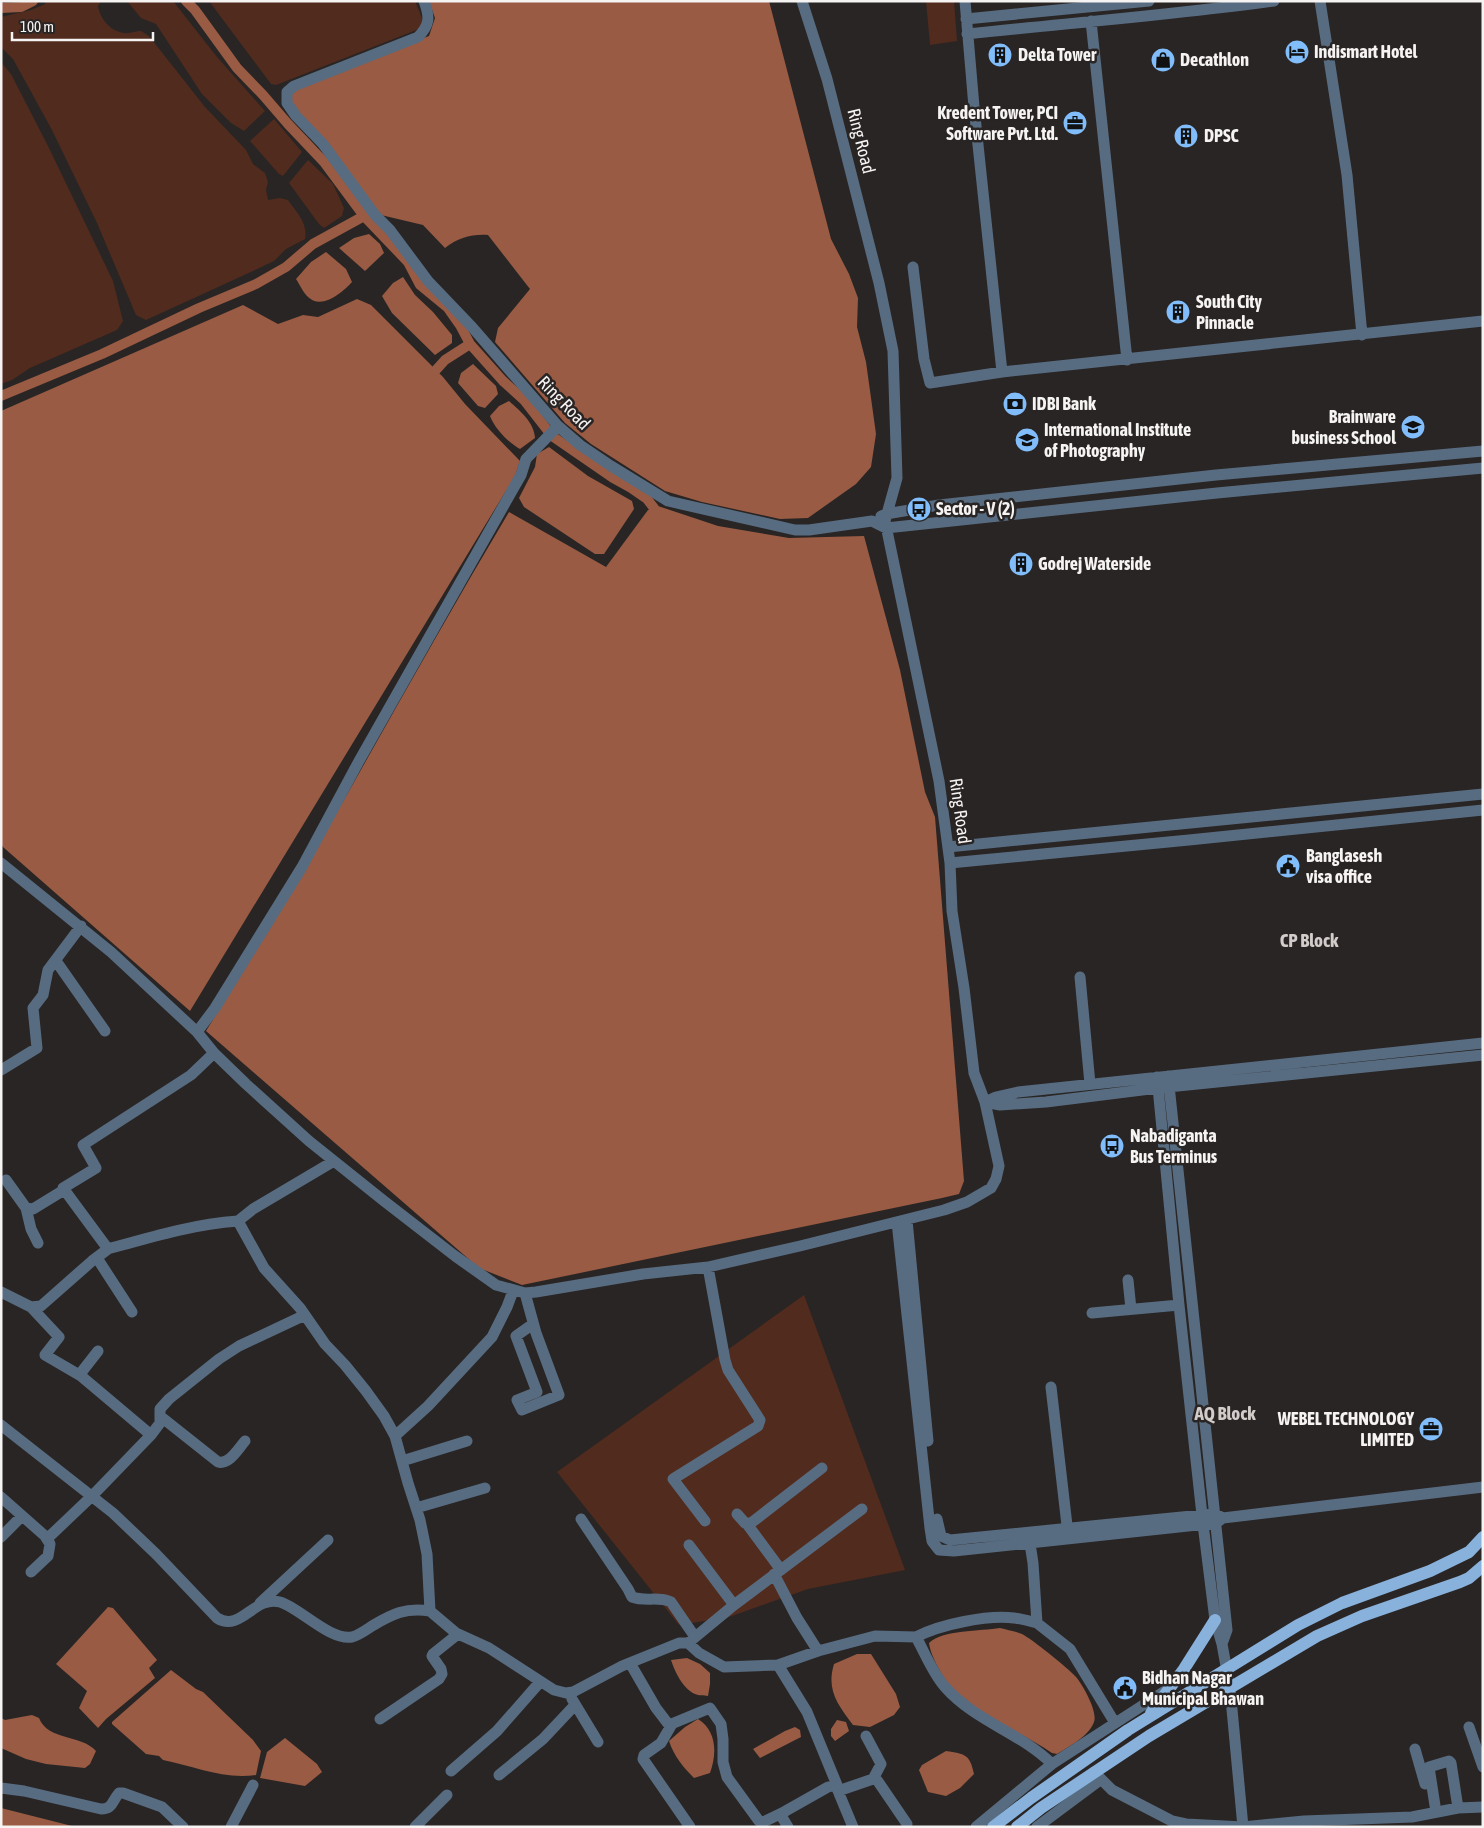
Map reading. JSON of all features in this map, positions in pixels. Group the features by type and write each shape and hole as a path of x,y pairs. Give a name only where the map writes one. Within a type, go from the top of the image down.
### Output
{"main road":[{"path":"993,1827 1031,1798 1147,1719 1226,1669 1327,1610 1430,1571 1469,1552 1483,1537"},
{"path":"1016,1827 1078,1782 1097,1776 1149,1736 1333,1628 1460,1582 1469,1578 1483,1566"},
{"path":"1147,1719 1184,1669 1215,1620"}],"street":[{"name":"Ring Road","path":"424,1 430,17 428,24 418,36 290,88 286,96 287,103 296,116 331,155 375,215 390,230 428,281 472,327 556,428 611,466 668,501 751,521 795,530 809,530 872,521 886,514 939,505 1186,478 1483,451"},
{"name":"Ring Road","path":"802,1 827,79 879,283 893,351 897,478 895,491 886,514 886,528 938,781 950,863 952,911 964,988 974,1073 985,1102 986,1115 999,1166 994,1184 982,1194 959,1205 902,1221"},
{"path":"965,1 1002,372"},
{"path":"966,19 1149,1"},
{"path":"967,34 1205,10 1274,1"},
{"path":"1320,1 1347,175 1362,335"},
{"path":"1091,21 1127,360"},
{"path":"914,267 924,359 929,382 1002,372 1483,321"},
{"path":"197,1032 215,1008 298,875 359,761 521,475 526,459 556,428"},
{"path":"872,521 886,528 1188,496 1483,468"},
{"path":"1186,478 1188,496"},
{"path":"948,847 1483,794"},
{"path":"950,863 1483,810"},
{"path":"1134,830 1136,845"},
{"path":"1057,837 1060,853"},
{"path":"4,869 81,926 197,1032 214,1052 309,1141 455,1256 496,1285 524,1293 643,1274 708,1267 902,1221 932,1541 936,1548 942,1551 1029,1537 1483,1488"},
{"path":"1,1070 37,1048 33,1008 43,995 47,973 81,926"},
{"path":"56,961 106,1031"},
{"path":"1080,977 1090,1084"},
{"path":"985,1102 1000,1105 1046,1102 1163,1082 1375,1060 1483,1043"},
{"path":"26,1208 33,1209 96,1168 84,1148 85,1143 191,1075 214,1052"},
{"path":"1375,1060 1483,1055"},
{"path":"985,1102 996,1097 1018,1092 1090,1084 1163,1082"},
{"path":"1163,1082 1179,1305 1215,1620 1222,1644 1230,1688 1243,1826"},
{"path":"1163,1082 1218,1518 1227,1630 1222,1644"},
{"path":"31,1307 42,1305 108,1249 162,1233 222,1222 238,1221 272,1197 334,1161"},
{"path":"6,1180 26,1208 31,1229 38,1243"},
{"path":"64,1190 108,1249"},
{"path":"238,1221 264,1268 305,1315 325,1344 366,1391 384,1416 395,1436 427,1554 430,1611"},
{"path":"97,1258 132,1312"},
{"path":"705,1521 673,1479 758,1426 760,1420 727,1365 708,1267"},
{"path":"1128,1280 1131,1309"},
{"path":"395,1436 428,1406 492,1337 513,1291"},
{"path":"1,1292 31,1307 59,1337 45,1355 81,1376 151,1434"},
{"path":"524,1293 559,1395 522,1410 517,1400 537,1392 516,1336 534,1324"},
{"path":"1092,1313 1179,1305"},
{"path":"45,1536 50,1536 92,1496 151,1434 160,1423 160,1409 169,1399 219,1359 256,1338 305,1315"},
{"path":"1183,1337 1196,1335"},
{"path":"81,1376 80,1374 98,1351"},
{"path":"1051,1387 1068,1533"},
{"path":"160,1416 218,1462 227,1461 245,1441"},
{"path":"1,1425 92,1496 156,1554 217,1618 228,1623 235,1621 259,1604 328,1540"},
{"path":"402,1461 467,1441"},
{"path":"1194,1444 1208,1443"},
{"path":"747,1524 822,1468"},
{"path":"416,1508 486,1488"},
{"path":"1,1497 45,1536 50,1544 48,1556 31,1572"},
{"path":"259,1604 280,1602 334,1634 343,1637 351,1637 362,1633 390,1616 404,1611 415,1609 430,1611 458,1634 489,1648 554,1690 568,1693 669,1646 692,1640 734,1605 862,1509"},
{"path":"738,1514 747,1524 778,1572 797,1618 818,1652"},
{"path":"1,1537 22,1516"},
{"path":"581,1519 628,1589 632,1598 640,1600 666,1599 671,1602 698,1654 724,1668 778,1665 875,1636 916,1637 936,1628 992,1618 1016,1618 1037,1623 1070,1649 1115,1723"},
{"path":"1029,1537 1033,1563 1037,1623"},
{"path":"689,1545 734,1605"},
{"path":"380,1719 439,1679 442,1674 441,1669 432,1656 458,1634"},
{"path":"916,1637 943,1684 961,1702 1030,1745 1052,1764"},
{"path":"630,1663 656,1708 669,1725 672,1724"},
{"path":"778,1665 807,1712 853,1827"},
{"path":"451,1771 497,1731 540,1682"},
{"path":"976,1827 1052,1764 1170,1687"},
{"path":"568,1693 598,1742"},
{"path":"499,1775 542,1739 576,1705"},
{"path":"690,1827 643,1759 644,1756 661,1743 672,1724 710,1708 721,1724 723,1762 727,1777 759,1821 763,1822 782,1813 828,1788 837,1788 874,1779 877,1780 907,1824"},
{"path":"1469,1727 1483,1767"},
{"path":"866,1736 881,1764 874,1779"},
{"path":"1415,1750 1433,1812"},
{"path":"1433,1812 1429,1767 1433,1764 1448,1761 1451,1763 1458,1808"},
{"path":"1037,1827 1097,1776 1112,1790 1171,1824 1243,1826 1413,1822 1433,1812 1482,1806"},
{"path":"232,1827 252,1785"},
{"path":"1,1788 24,1791 101,1809 107,1809 112,1806 119,1793 123,1793 162,1807 183,1827"},
{"path":"415,1827 447,1796"},
{"path":"782,1813 782,1817 788,1827"}],"shaded area":[{"path":"45,1 101,1 98,6 101,16 115,30 127,33 141,31 149,36 205,107 246,150 253,164 265,173 268,182 266,190 268,200 280,198 288,200 303,223 306,233 305,239 286,249 274,261 146,320 136,315 97,223 52,130 13,59 2,48 1,17 31,10 45,4"},
{"path":"127,1 173,1 217,57 265,111 244,131 231,123 202,94 156,24 141,18"},
{"path":"209,1 415,1 424,23 419,29 276,85 271,84"},
{"path":"429,1 769,1 831,239 849,274 858,298 857,327 866,362 876,434 871,467 856,484 808,518 780,519 702,502 665,491 591,444 565,423 495,342 498,328 530,289 488,235 465,237 445,248 423,225 381,215 288,100 291,92 335,72 429,36 435,18"},
{"path":"926,1 954,1 957,41 930,45"},
{"path":"1,62 11,74 49,148 113,281 123,321 117,330 30,368 12,380 1,384"},
{"path":"274,119 302,152 283,176 279,174 250,141"},
{"path":"308,160 333,184 344,208 342,216 324,228 289,183"},
{"path":"369,234 380,244 384,253 365,271 339,248 354,238"},
{"path":"326,252 346,269 352,282 331,299 319,302 307,296 296,279 311,262"},
{"path":"403,277 415,295 433,312 452,335 452,343 435,355 392,313 382,296 393,283"},
{"path":"357,299 371,305 443,377 465,404 520,461 515,476 190,1011 3,847 1,843 1,411 243,305 278,324 303,315 318,317"},
{"path":"473,364 496,386 498,394 485,408 478,406 458,383 461,373"},
{"path":"509,401 526,417 534,432 535,438 520,449 502,435 490,416 499,406"},
{"path":"549,447 588,476 632,501 634,509 604,554 595,554 524,507 519,498 535,467 537,454"},
{"path":"658,506 718,526 789,538 864,536 900,670 925,792 935,817 964,1181 959,1194 942,1198 522,1285 479,1268 206,1031 314,851 509,512 606,567 648,510"},
{"path":"804,1295 905,1570 808,1589 729,1617 679,1625 557,1472"},
{"path":"108,1607 113,1608 157,1660 149,1668 155,1678 98,1728 79,1708 87,1691 56,1664"},
{"path":"1000,1628 1022,1634 1050,1654 1076,1677 1089,1699 1095,1718 1092,1727 1078,1740 1057,1754 1052,1753 965,1702 954,1691 938,1667 929,1643 952,1633"},
{"path":"857,1654 871,1654 896,1694 900,1707 894,1715 870,1727 853,1725 838,1704 831,1682 834,1664"},
{"path":"687,1658 700,1664 710,1673 708,1696 697,1695 691,1692 677,1675 671,1660"},
{"path":"171,1670 203,1692 253,1740 261,1751 256,1775 232,1776 209,1772 163,1760 159,1756 146,1754 112,1724"},
{"path":"32,1715 39,1718 43,1725 57,1734 82,1742 96,1751 90,1764 85,1768 46,1764 26,1759 1,1748 1,1718 5,1720"},
{"path":"698,1719 712,1736 714,1758 710,1773 694,1778 679,1761 669,1741"},
{"path":"837,1720 846,1722 849,1731 835,1741 831,1736 831,1729"},
{"path":"795,1727 800,1730 801,1737 760,1758 753,1749 785,1731"},
{"path":"285,1738 317,1764 322,1772 305,1786 260,1778 267,1752"},
{"path":"946,1751 966,1756 971,1762 974,1774 960,1788 946,1796 928,1792 919,1770 922,1765"},
{"path":"1,1808 76,1827 1,1827"}],"waterway":[{"path":"1,8 21,7 33,1"},
{"path":"186,1 195,10 237,68 324,162 364,216 408,262 420,285 448,308 460,325 470,344 445,360 436,370"},
{"path":"1,396 102,354 199,308 256,284 286,267 313,244 364,216"},
{"path":"470,344 503,381 524,400 552,436 647,499 654,508"}],"place":[{"name":"Indismart Hotel","path":"1297,52"},
{"name":"Delta Tower","path":"1000,55"},
{"name":"Decathlon","path":"1163,60"},
{"name":"Kredent Tower, PCI Software Pvt. Ltd.","path":"1075,123"},
{"name":"DPSC","path":"1186,136"},
{"name":"South City Pinnacle","path":"1178,312"},
{"name":"IDBI Bank","path":"1015,404"},
{"name":"Brainware business School","path":"1413,427"},
{"name":"International Institute of Photography","path":"1027,440"},
{"name":"Sector - V (2)","path":"919,509"},
{"name":"Godrej Waterside","path":"1021,564"},
{"name":"Banglasesh visa office","path":"1288,866"},
{"name":"Nabadiganta Bus Terminus","path":"1112,1146"},
{"name":"WEBEL TECHNOLOGY LIMITED","path":"1431,1429"},
{"name":"Bidhan Nagar Municipal Bhawan","path":"1125,1688"}],"district":[{"name":"CP Block","path":"1309,940"},
{"name":"AQ Block","path":"1225,1413"}]}
